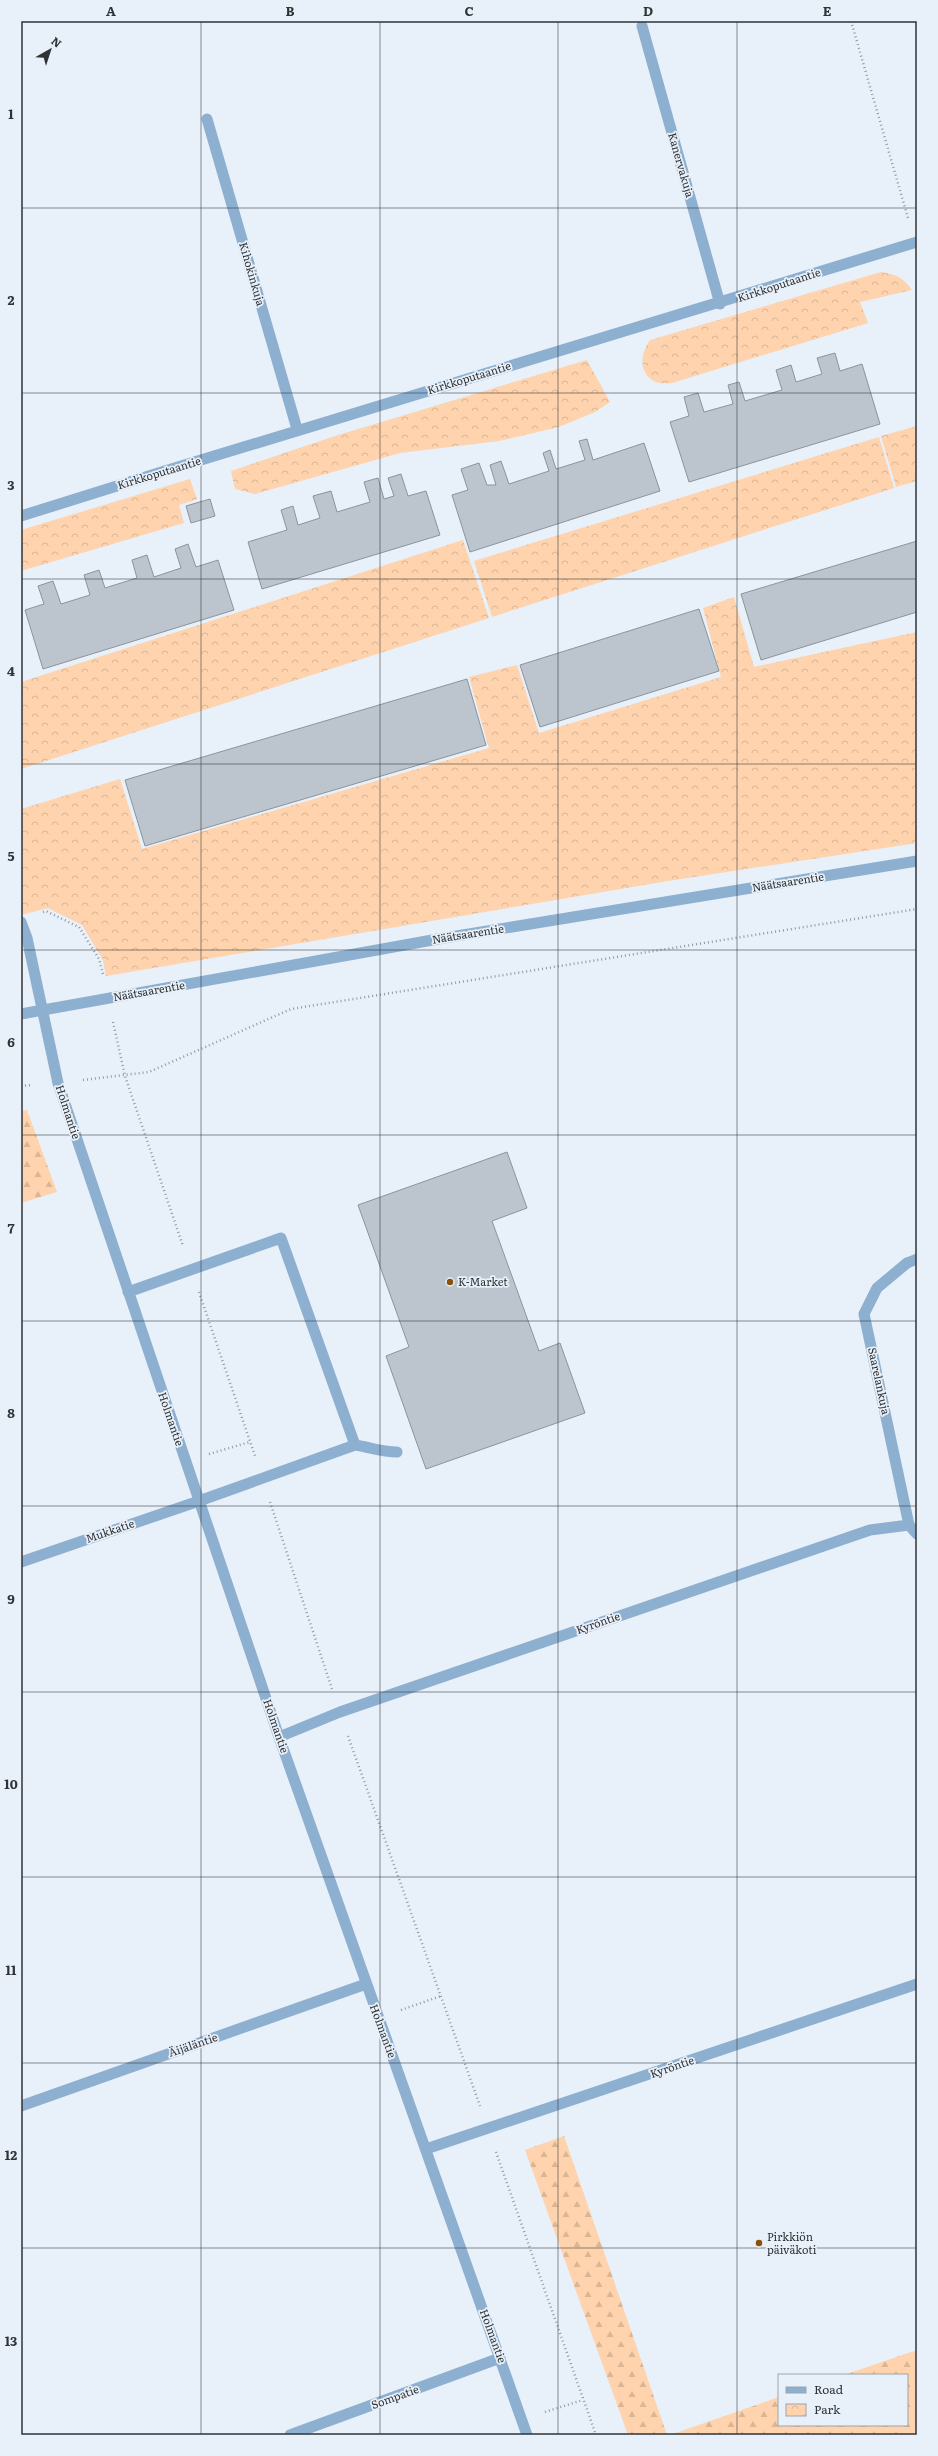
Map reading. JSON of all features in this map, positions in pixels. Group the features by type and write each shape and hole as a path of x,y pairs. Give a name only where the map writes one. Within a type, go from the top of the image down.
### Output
{"street":[{"name":"Kanervakuja","path":"642,26 720,304"},
{"name":"Kihokinkuja","path":"207,119 297,430"},
{"name":"Kirkkoputaantie","path":"21,516 297,430 916,244"},
{"name":"Näätsaarentie","path":"21,1014 438,939 917,861"},
{"name":"Holmantie","path":"21,922 27,938 58,1083 279,1736 527,2435"},
{"path":"128,1292 281,1238 354,1445 370,1447 384,1452 397,1452"},
{"name":"Saarelankuja","path":"909,1525 864,1314 877,1288 912,1261"},
{"name":"Mukkatie","path":"21,1562 199,1501 354,1445"},
{"path":"909,1525 917,1534"},
{"name":"Kyröntie","path":"279,1736 340,1712 870,1530 909,1525"},
{"name":"Äijäläntie","path":"21,2106 366,1984"},
{"name":"Kyröntie","path":"426,2149 917,1984"},
{"name":"Sompatie","path":"290,2435 500,2358"}],"path":[{"path":"851,21 916,244"},
{"path":"21,1086 125,1076 149,1072 291,1009 917,909"},
{"path":"40,913 46,911 79,927 99,959 125,1076 250,1442 340,1712 596,2435"},
{"path":"185,1461 250,1442"},
{"path":"378,2018 441,1996"},
{"path":"522,2420 583,2400"}],"green space":[{"path":"881,272 899,277 906,282 912,290 860,302 868,323 672,383 656,382 646,374 642,363 644,351 650,340"},
{"path":"587,360 610,402 595,412 559,427 499,441 400,453 255,494 235,489 231,471 335,436"},
{"path":"917,426 917,481 896,487 881,436"},
{"path":"879,437 894,488 492,617 474,561"},
{"path":"190,479 197,499 179,505 184,523 21,571 21,530"},
{"path":"463,540 489,618 21,769 21,682"},
{"path":"734,597 754,667 917,632 917,843 668,881 106,976 103,960 82,925 48,908 21,915 21,809 120,779 142,849 489,748 469,677 517,665 539,733 721,677 703,608"},
{"path":"27,1110 57,1192 21,1203 21,1111"},
{"path":"564,2136 667,2435 628,2435 525,2150"},
{"path":"917,2350 917,2435 670,2435 778,2397 778,2426 908,2426 908,2374 847,2374"}],"building":[{"path":"835,353 840,371 862,364 880,424 689,482 670,422 689,416 684,397 698,393 704,412 733,404 728,385 739,382 745,401 782,390 776,370 791,365 796,382 822,374 817,358"},
{"path":"587,439 593,460 644,443 660,491 470,552 452,495 468,490 461,469 479,463 487,485 496,485 490,465 501,461 509,484 549,471 543,453 550,450 556,469 585,460 579,441"},
{"path":"401,474 408,496 426,491 440,535 262,589 248,542 287,530 281,510 293,506 298,525 320,518 313,496 331,491 337,512 370,502 364,482 378,478 384,499 394,496 388,478"},
{"path":"210,499 215,516 191,523 186,506"},
{"path":"917,541 917,612 761,660 741,594"},
{"path":"188,544 196,567 218,560 234,610 43,669 25,610 44,604 38,586 53,581 61,604 90,595 84,575 99,570 105,588 137,578 132,560 147,555 154,577 181,568 175,549"},
{"path":"699,609 719,671 540,727 520,665"},
{"path":"467,679 486,745 145,846 125,780"},
{"name":"K-Market","path":"507,1152 527,1208 492,1221 539,1351 560,1343 585,1413 426,1469 386,1356 409,1347 358,1205"}],"place":[{"name":"K-Market","path":"450,1282"},
{"name":"Pirkkiön päiväkoti","path":"759,2243"}]}
